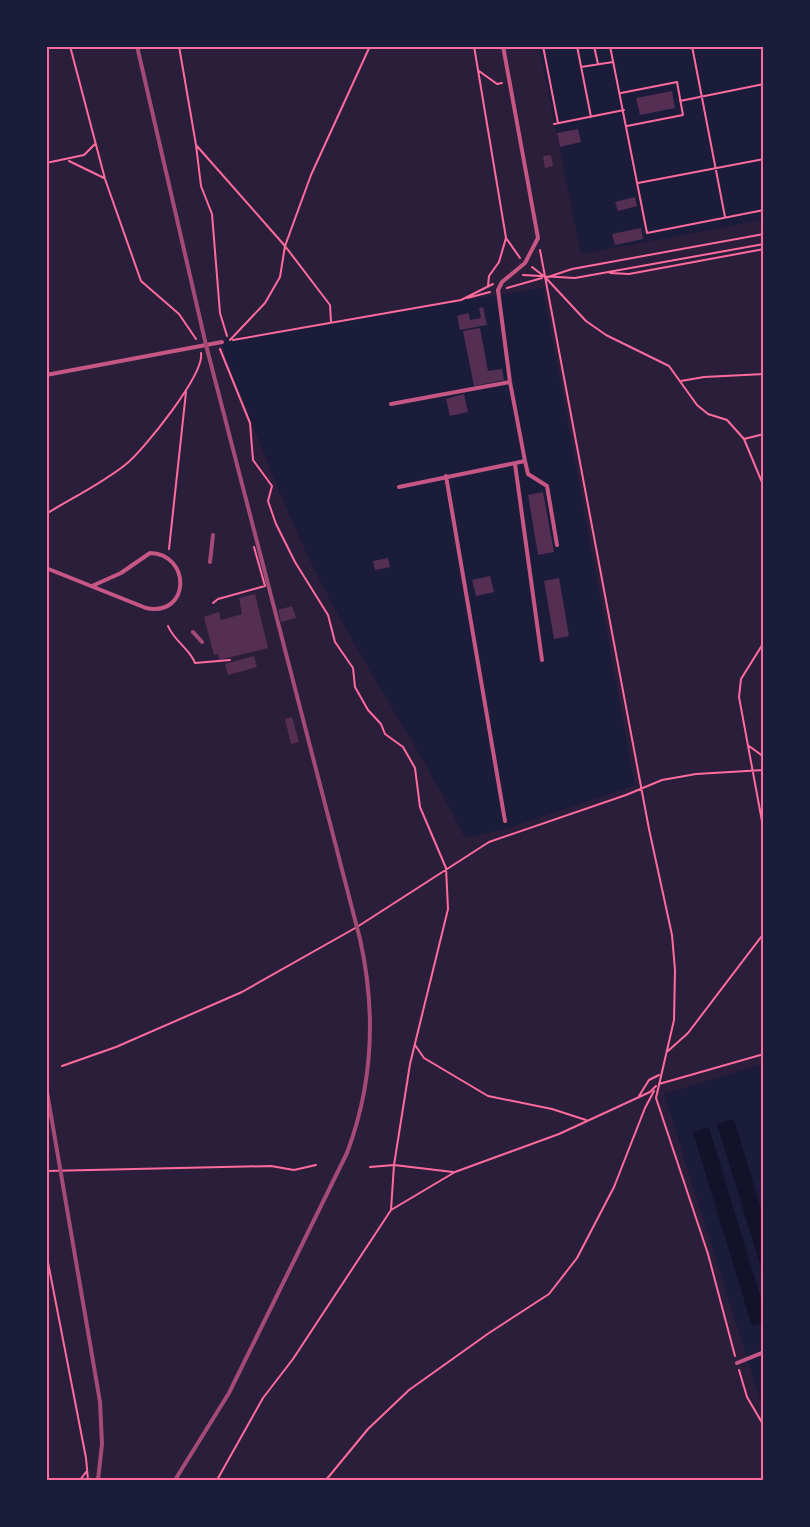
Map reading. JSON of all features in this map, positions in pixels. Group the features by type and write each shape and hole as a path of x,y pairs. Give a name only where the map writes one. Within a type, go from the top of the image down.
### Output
{"lane":[{"path":"503,46 538,238 525,263 516,273 501,282 498,290 510,382 528,474 547,486 557,545"},
{"path":"46,375 220,343"},
{"path":"391,404 510,382"},
{"path":"399,487 525,461"},
{"path":"515,464 542,660"},
{"path":"446,476 505,821"},
{"path":"46,568 146,608 154,609 167,606 178,596 181,584 176,566 166,556 159,553 143,556 120,573 92,586"},
{"path":"737,1363 764,1352"}],"path":[{"path":"46,514 63,506 131,460 186,392 202,361 200,346 190,326 141,281 105,179 70,46"},
{"path":"179,46 201,186 212,214 220,313 225,334 231,341"},
{"path":"231,341 265,303 280,277 285,246 311,176 370,46"},
{"path":"474,46 506,238 499,262 489,276 488,286"},
{"path":"543,46 558,123"},
{"path":"582,46 577,47 591,117"},
{"path":"594,46 598,64"},
{"path":"610,46 647,233 764,210"},
{"path":"692,46 725,218"},
{"path":"581,68 613,62"},
{"path":"479,71 497,84 510,83"},
{"path":"620,93 676,82 683,115 627,126"},
{"path":"680,101 764,84"},
{"path":"554,124 624,110"},
{"path":"46,163 69,161 89,153 95,144"},
{"path":"196,145 285,246 330,305 331,323"},
{"path":"638,183 764,159"},
{"path":"69,161 105,179"},
{"path":"545,277 572,269 764,234"},
{"path":"506,238 525,263 545,277 586,321 606,335 669,366 697,405 708,414 727,420 744,439 764,487"},
{"path":"538,238 641,788 672,935 675,996 668,1051 656,1091 657,1105 708,1254 747,1397 764,1426"},
{"path":"516,273 527,277 574,278 764,244"},
{"path":"603,273 628,274 764,249"},
{"path":"392,1210 394,1164 415,1045 446,923 446,868 418,800 415,768 403,747 385,734 381,724 368,710 355,687 351,662 335,642 328,615 295,562 276,524 268,501 272,486 252,460 250,423 220,343 461,300 498,282"},
{"path":"681,381 704,377 764,374"},
{"path":"166,556 174,526 186,392"},
{"path":"744,439 764,434"},
{"path":"213,603 218,599 265,586 254,547"},
{"path":"168,626 173,636 191,653 195,663 230,660"},
{"path":"764,642 741,679 739,698 753,772 757,810 764,832"},
{"path":"748,746 764,757"},
{"path":"62,1066 116,1047 243,992 357,927 489,842 662,780 696,774 764,770"},
{"path":"506,829 507,835"},
{"path":"668,1051 688,1033 764,933"},
{"path":"415,1045 424,1058 488,1096 552,1109 572,1118 589,1120"},
{"path":"217,1480 263,1398 293,1359 392,1210 454,1172 526,1147 589,1120 650,1092 659,1084 764,1054"},
{"path":"639,1096 649,1080 659,1075"},
{"path":"326,1480 368,1429 409,1390 549,1294 576,1258 609,1197 645,1107 659,1084"},
{"path":"370,1167 394,1164 454,1172"},
{"path":"46,1171 271,1166 301,1170 316,1165"},
{"path":"46,1252 88,1480"},
{"path":"80,1480 86,1472"}],"shaded area":[{"path":"46,47 539,47 581,254 763,220 763,1064 664,1094 760,1400 763,1400 763,1480 47,1480","holes":["543,288 635,785 506,829 465,838 312,564 285,505 225,357 222,340"]},
{"path":"734,1119 763,1216 763,1274 717,1124"},
{"path":"709,1127 763,1306 763,1323 752,1326 693,1132"}],"building":[{"path":"672,91 675,108 640,115 636,98"},
{"path":"578,129 581,142 560,147 557,133"},
{"path":"551,155 553,166 545,168 543,156"},
{"path":"635,197 637,206 618,211 615,202"},
{"path":"641,228 643,239 615,245 612,234"},
{"path":"483,307 487,325 460,330 457,316 469,313 470,320 481,318 479,308"},
{"path":"480,328 488,371 502,369 504,380 474,386 463,331"},
{"path":"464,394 468,412 450,416 446,399"},
{"path":"543,492 554,552 538,555 528,495"},
{"path":"388,558 390,567 375,570 373,561"},
{"path":"490,576 494,592 476,596 472,580"},
{"path":"559,578 569,636 554,639 544,581"},
{"path":"255,594 268,648 219,660 218,654 214,655 204,617 219,612 221,620 242,614 239,598"},
{"path":"292,606 296,618 281,622 278,610"},
{"path":"254,656 257,667 228,675 225,664"},
{"path":"292,717 299,742 291,744 285,719"}],"railway":[{"path":"137,46 206,345 360,939 370,1020 367,1074 356,1127 347,1153 229,1393 175,1480"},
{"path":"210,562 213,535"},
{"path":"193,632 202,642"},
{"path":"46,1086 100,1402 102,1444 98,1480"}]}
